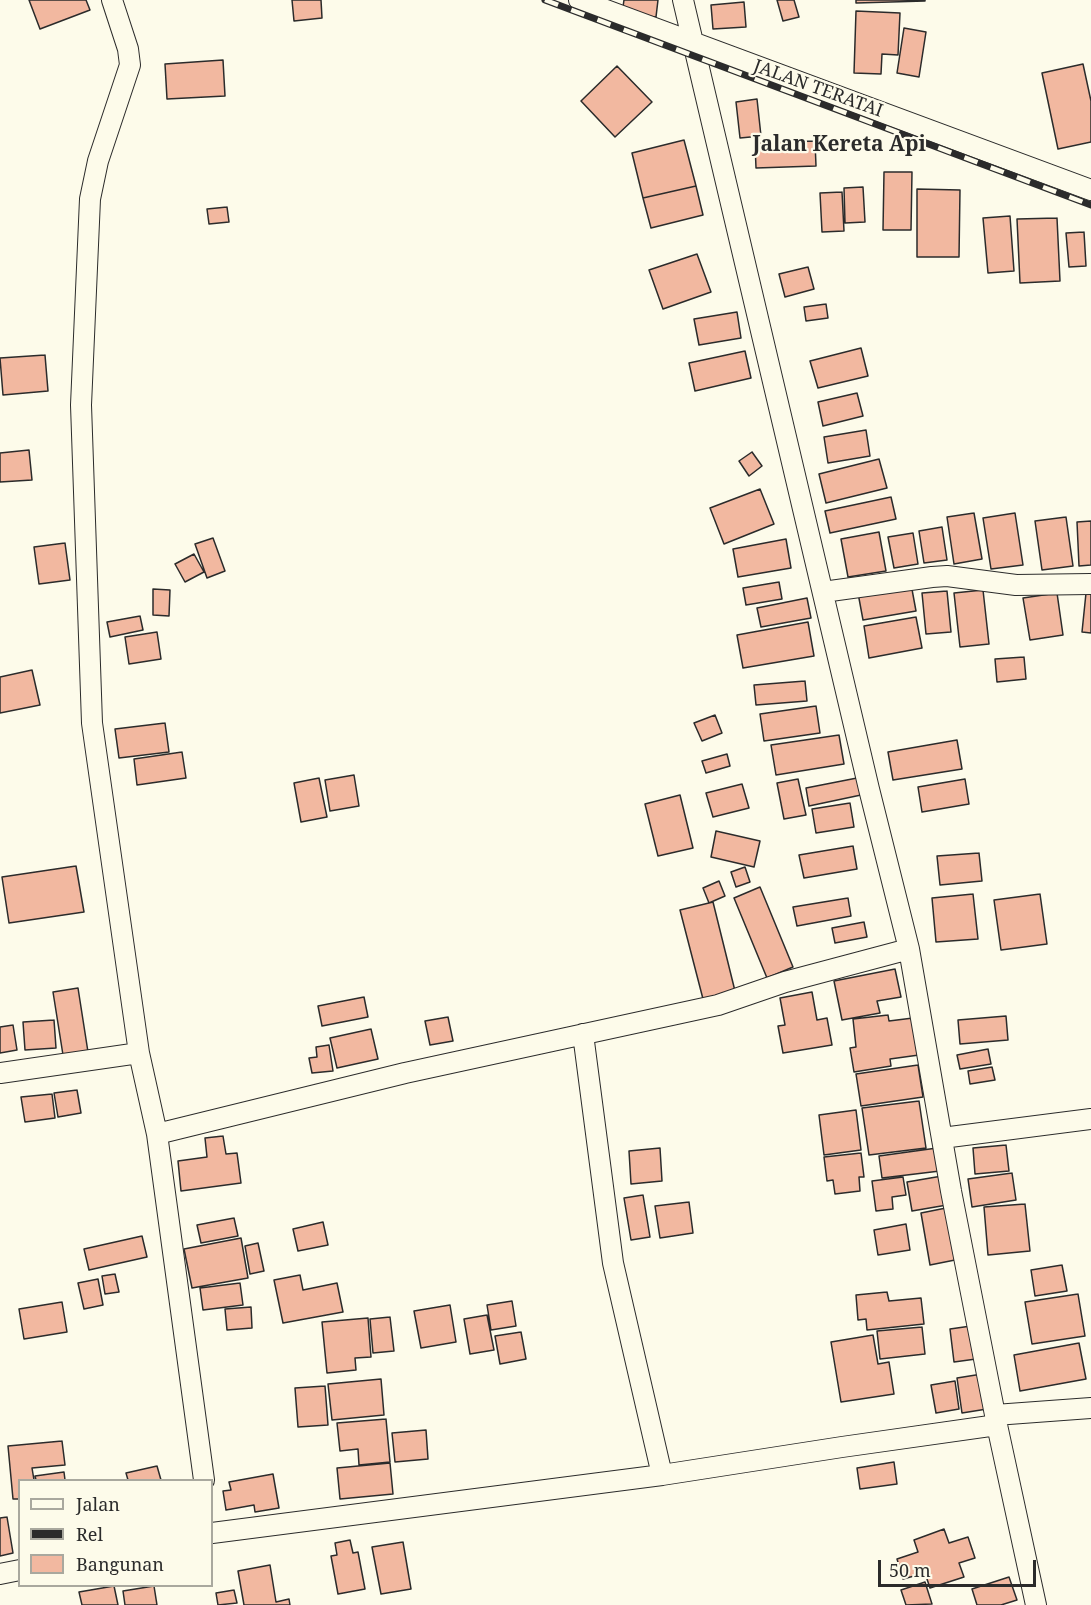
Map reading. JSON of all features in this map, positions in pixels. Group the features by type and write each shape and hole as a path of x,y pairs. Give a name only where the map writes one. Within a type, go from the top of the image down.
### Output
{"street":[{"path":"112,0 128,49 129,64 98,161 90,199 81,405 92,723 139,1053 157,1134 204,1479"},
{"name":"JALAN TERATAI","path":"579,0 1091,189"},
{"path":"683,0 909,949 942,1138 996,1420 1036,1605"},
{"path":"823,592 932,576 1016,585 1091,584"},
{"path":"157,1134 405,1073 718,1005 785,982 909,949"},
{"path":"583,1034 613,1263 662,1475"},
{"path":"0,1073 139,1053"},
{"path":"942,1138 1091,1119"},
{"path":"213,1533 662,1475 996,1420 1091,1408"},
{"path":"0,1574 18,1570"}],"building":[{"path":"29,0 86,0 90,10 40,29"},
{"path":"292,0 321,0 322,18 294,21"},
{"path":"624,0 658,0 656,17 622,14"},
{"path":"777,0 794,0 799,17 783,21"},
{"path":"856,0 925,0 925,1 856,3"},
{"path":"744,2 746,27 713,29 711,5"},
{"path":"856,11 900,13 898,55 882,54 881,74 854,73"},
{"path":"904,28 926,32 919,77 897,73"},
{"path":"223,60 225,96 167,99 165,64"},
{"path":"1083,64 1091,101 1091,142 1058,149 1042,73"},
{"path":"617,66 652,102 615,137 581,101"},
{"path":"757,99 761,136 740,138 736,102"},
{"path":"684,140 696,186 643,198 632,153"},
{"path":"815,141 816,166 756,168 755,143"},
{"path":"884,172 912,172 911,230 883,230"},
{"path":"696,186 703,215 651,228 643,198"},
{"path":"863,187 865,222 845,223 844,188"},
{"path":"917,189 960,190 959,257 917,257"},
{"path":"842,192 844,231 822,232 820,193"},
{"path":"227,207 229,222 209,224 207,209"},
{"path":"1010,216 1014,271 988,273 983,218"},
{"path":"1057,218 1060,281 1020,283 1017,219"},
{"path":"1084,232 1086,266 1069,267 1066,233"},
{"path":"697,254 711,292 663,309 649,270"},
{"path":"808,267 814,289 785,297 779,274"},
{"path":"826,304 828,318 806,321 804,307"},
{"path":"737,312 741,338 699,345 694,319"},
{"path":"861,348 868,376 818,388 810,361"},
{"path":"745,351 751,378 695,391 689,363"},
{"path":"45,355 48,391 3,395 0,358"},
{"path":"857,393 863,416 823,426 818,402"},
{"path":"866,430 870,456 828,463 824,437"},
{"path":"29,450 32,480 0,482 0,453"},
{"path":"752,452 762,466 749,476 739,461"},
{"path":"879,459 887,488 826,503 819,474"},
{"path":"760,489 774,524 724,544 710,508"},
{"path":"891,497 896,519 830,533 825,511"},
{"path":"974,513 982,559 954,564 947,517"},
{"path":"1015,513 1023,565 991,569 983,518"},
{"path":"1066,517 1073,566 1042,570 1035,521"},
{"path":"1091,521 1091,565 1079,566 1077,522"},
{"path":"942,527 947,560 924,563 919,531"},
{"path":"879,532 886,571 848,577 841,539"},
{"path":"913,533 918,564 894,568 888,537"},
{"path":"213,538 225,571 207,578 195,544"},
{"path":"786,539 791,568 738,577 733,549"},
{"path":"65,543 70,580 39,584 34,547"},
{"path":"194,554 204,572 185,582 175,564"},
{"path":"779,582 782,599 746,605 743,588"},
{"path":"911,584 916,611 863,620 858,593"},
{"path":"153,589 170,590 169,616 153,615"},
{"path":"983,590 989,644 960,647 954,593"},
{"path":"947,591 951,632 926,634 922,593"},
{"path":"1057,593 1063,635 1030,640 1023,598"},
{"path":"1086,593 1091,594 1091,633 1082,632"},
{"path":"807,598 811,618 761,627 757,608"},
{"path":"140,616 143,630 110,637 107,622"},
{"path":"916,617 922,648 869,658 864,626"},
{"path":"808,622 814,656 743,668 737,635"},
{"path":"157,632 161,659 129,664 125,637"},
{"path":"1024,657 1026,679 997,682 995,659"},
{"path":"32,670 40,705 0,713 0,677"},
{"path":"805,681 807,701 756,705 754,685"},
{"path":"816,706 820,733 764,741 760,714"},
{"path":"715,715 722,733 702,741 694,723"},
{"path":"165,723 169,752 119,758 115,729"},
{"path":"839,735 844,764 776,775 771,745"},
{"path":"957,740 962,769 893,780 888,752"},
{"path":"182,752 186,778 137,785 134,759"},
{"path":"727,754 730,766 706,773 702,761"},
{"path":"354,775 359,806 330,811 325,780"},
{"path":"319,778 327,817 301,822 294,783"},
{"path":"857,778 861,795 809,806 806,788"},
{"path":"798,779 806,815 784,819 777,783"},
{"path":"965,779 969,804 922,812 918,787"},
{"path":"742,784 749,808 713,817 706,793"},
{"path":"680,795 693,848 658,856 645,804"},
{"path":"850,803 854,827 816,833 812,809"},
{"path":"716,831 760,841 754,867 711,857"},
{"path":"853,846 857,869 804,878 799,855"},
{"path":"979,853 982,881 940,885 937,856"},
{"path":"76,866 84,912 9,923 2,877"},
{"path":"745,867 750,882 736,887 731,872"},
{"path":"719,881 725,896 709,903 703,888"},
{"path":"760,887 793,967 767,978 734,898"},
{"path":"973,894 978,939 936,942 932,898"},
{"path":"1040,894 1047,944 1001,950 994,900"},
{"path":"848,898 851,916 797,926 793,907"},
{"path":"713,902 735,991 703,999 680,910"},
{"path":"864,922 867,937 835,943 832,928"},
{"path":"895,969 901,997 877,1001 880,1013 842,1020 834,981"},
{"path":"78,988 88,1052 63,1055 53,992"},
{"path":"812,992 817,1020 827,1018 832,1045 783,1053 778,1026 785,1025 780,998"},
{"path":"364,997 368,1017 322,1026 318,1006"},
{"path":"888,1015 889,1021 913,1018 919,1055 890,1059 891,1066 854,1072 850,1048 856,1047 853,1019"},
{"path":"1006,1016 1008,1040 960,1044 958,1020"},
{"path":"448,1017 453,1041 430,1045 425,1021"},
{"path":"54,1020 56,1048 25,1050 23,1022"},
{"path":"13,1025 17,1050 0,1053 0,1027"},
{"path":"371,1029 378,1059 337,1068 330,1038"},
{"path":"329,1045 333,1071 312,1073 309,1058 317,1057 316,1047"},
{"path":"988,1049 991,1064 960,1069 957,1055"},
{"path":"918,1065 923,1097 861,1106 856,1074"},
{"path":"992,1067 995,1080 970,1084 968,1071"},
{"path":"77,1090 81,1113 58,1117 54,1093"},
{"path":"52,1094 55,1118 25,1122 21,1097"},
{"path":"919,1101 926,1148 869,1155 862,1108"},
{"path":"856,1110 861,1150 824,1155 819,1115"},
{"path":"223,1136 226,1154 237,1153 241,1183 181,1191 178,1161 207,1157 205,1138"},
{"path":"1006,1145 1009,1171 975,1174 973,1148"},
{"path":"660,1148 662,1181 631,1184 629,1151"},
{"path":"937,1148 940,1171 882,1178 879,1156"},
{"path":"861,1153 864,1177 859,1177 860,1191 835,1194 833,1180 827,1181 824,1157"},
{"path":"1012,1173 1016,1200 972,1207 968,1179"},
{"path":"942,1176 947,1205 912,1211 907,1182"},
{"path":"903,1177 906,1195 892,1197 893,1209 876,1211 872,1181"},
{"path":"643,1195 650,1237 631,1240 624,1198"},
{"path":"689,1202 693,1233 660,1238 655,1206"},
{"path":"1025,1204 1030,1251 988,1255 984,1207"},
{"path":"951,1207 960,1259 930,1265 921,1213"},
{"path":"234,1218 238,1236 201,1243 197,1225"},
{"path":"323,1222 328,1245 298,1251 293,1229"},
{"path":"906,1224 910,1250 878,1255 874,1230"},
{"path":"142,1236 147,1257 89,1270 84,1249"},
{"path":"241,1238 248,1278 192,1288 184,1249"},
{"path":"258,1243 264,1271 250,1274 245,1246"},
{"path":"1062,1265 1067,1291 1035,1296 1031,1270"},
{"path":"115,1274 119,1292 105,1294 102,1276"},
{"path":"300,1275 303,1290 337,1283 343,1312 283,1323 274,1280"},
{"path":"98,1279 103,1305 84,1309 78,1283"},
{"path":"240,1283 243,1305 203,1310 200,1288"},
{"path":"887,1292 889,1301 921,1298 924,1324 867,1330 866,1319 858,1320 856,1295"},
{"path":"1078,1294 1085,1336 1032,1344 1025,1302"},
{"path":"512,1301 516,1326 491,1330 487,1305"},
{"path":"62,1302 67,1332 24,1339 19,1309"},
{"path":"450,1305 456,1342 421,1348 414,1311"},
{"path":"251,1307 252,1328 227,1330 225,1309"},
{"path":"487,1315 494,1350 470,1354 464,1319"},
{"path":"390,1317 394,1351 373,1353 370,1319"},
{"path":"368,1318 371,1357 355,1358 356,1370 327,1373 322,1322"},
{"path":"971,1326 976,1359 954,1362 950,1329"},
{"path":"922,1327 925,1354 880,1359 877,1331"},
{"path":"521,1332 526,1359 500,1364 495,1336"},
{"path":"873,1335 878,1364 889,1362 894,1394 841,1402 831,1342"},
{"path":"1079,1343 1086,1379 1020,1391 1014,1355"},
{"path":"982,1374 987,1409 962,1413 957,1378"},
{"path":"381,1379 384,1415 332,1420 328,1384"},
{"path":"955,1381 959,1409 936,1413 931,1385"},
{"path":"325,1386 328,1425 298,1427 295,1388"},
{"path":"386,1419 390,1462 359,1465 358,1449 340,1451 337,1423"},
{"path":"426,1430 428,1459 395,1462 392,1433"},
{"path":"62,1441 65,1465 32,1468 34,1479 18,1479 18,1499 13,1499 8,1446"},
{"path":"894,1462 897,1484 860,1489 857,1468"},
{"path":"390,1463 393,1494 340,1499 337,1468"},
{"path":"157,1466 161,1479 128,1479 126,1473"},
{"path":"64,1472 65,1479 36,1479 35,1476"},
{"path":"273,1474 279,1508 255,1512 254,1505 226,1510 223,1491 231,1490 229,1482"},
{"path":"7,1517 13,1553 0,1556 0,1518"},
{"path":"944,1529 949,1543 968,1537 975,1558 959,1563 964,1577 930,1588 925,1573 903,1579 897,1559 918,1552 914,1540"},
{"path":"350,1540 353,1553 358,1552 365,1589 338,1594 331,1556 337,1555 335,1543"},
{"path":"403,1542 411,1589 381,1594 372,1547"},
{"path":"270,1565 276,1602 289,1599 290,1605 244,1605 238,1571"},
{"path":"1009,1577 1017,1600 1001,1605 977,1605 972,1589"},
{"path":"925,1582 932,1604 906,1605 901,1590"},
{"path":"114,1587 118,1605 82,1605 79,1592"},
{"path":"154,1587 157,1605 125,1605 123,1591"},
{"path":"234,1590 237,1603 218,1605 216,1593"}],"railway":[{"path":"545,0 1091,205"}],"district":[{"name":"Jalan Kereta Api","path":"839,145"}]}
